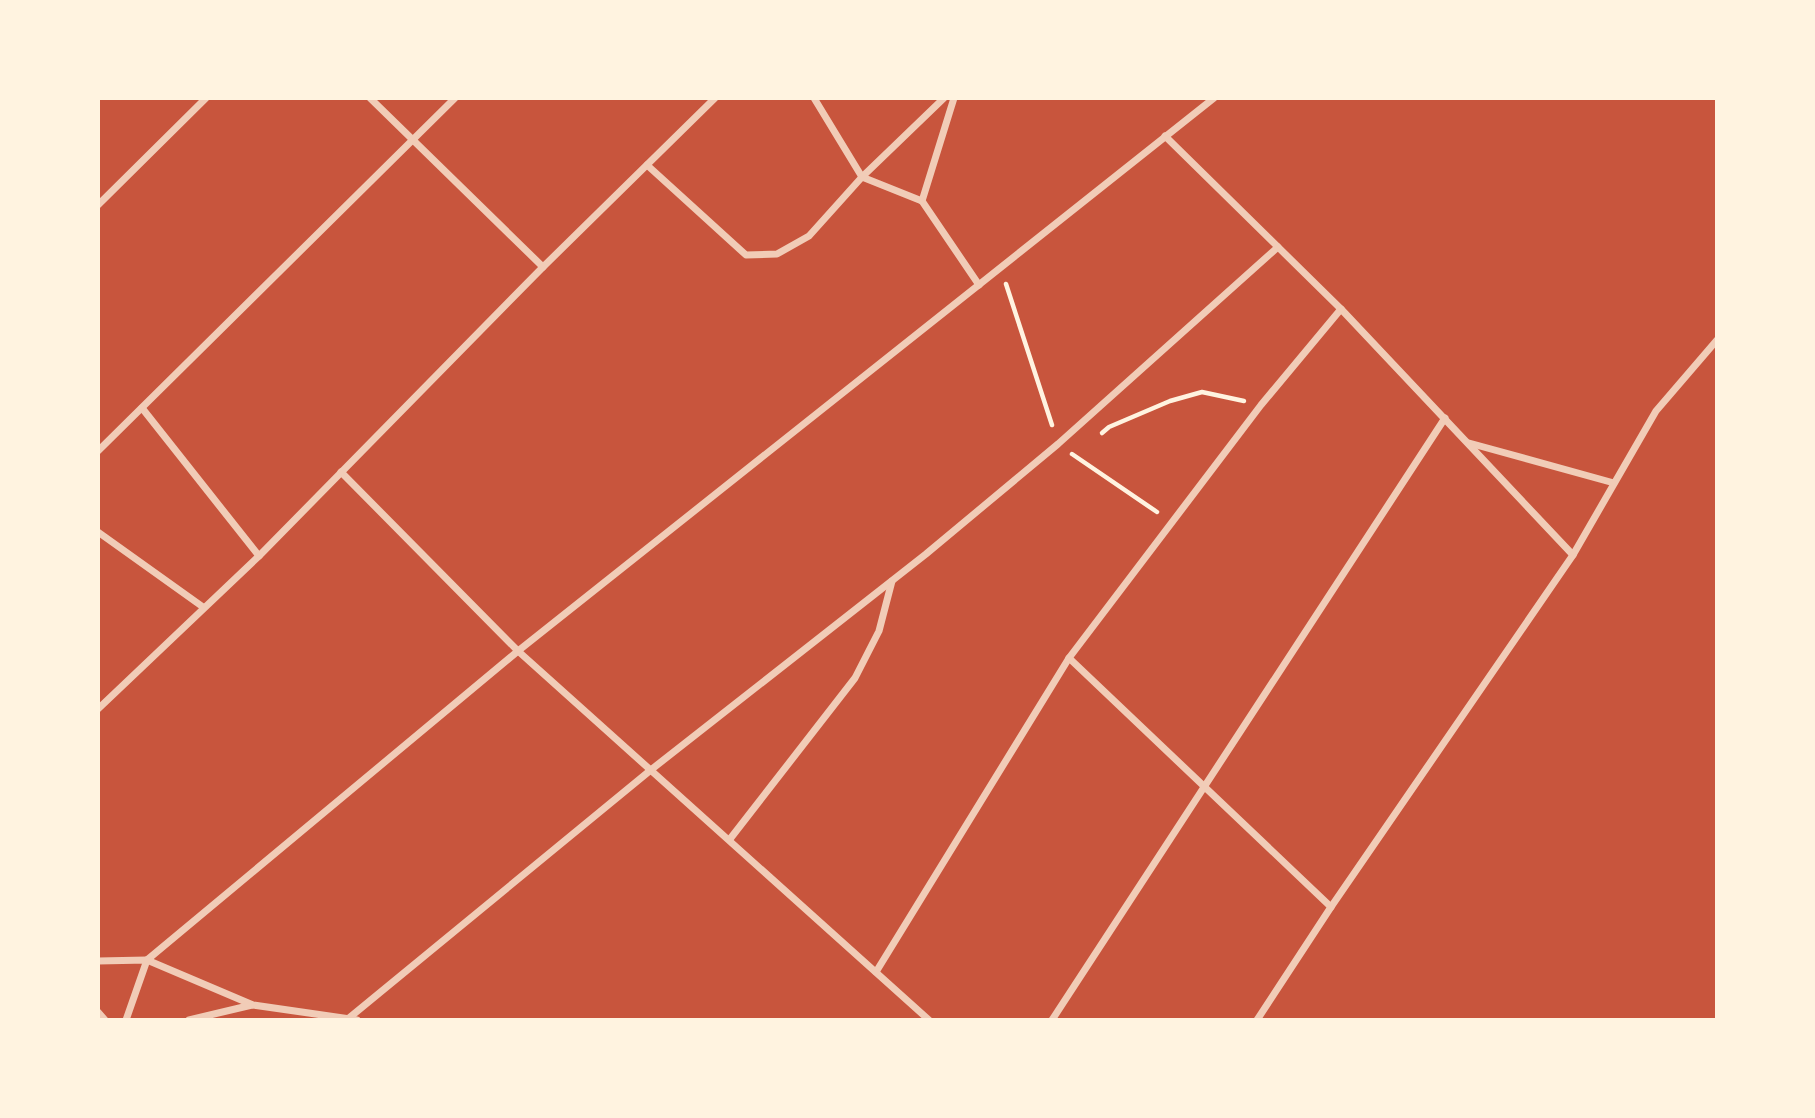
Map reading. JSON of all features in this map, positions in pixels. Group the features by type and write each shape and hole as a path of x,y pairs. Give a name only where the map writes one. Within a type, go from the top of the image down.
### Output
{"street":[{"path":"98,205 205,98"},
{"path":"370,98 543,267"},
{"path":"98,451 455,98"},
{"path":"98,709 259,556 543,267 715,98"},
{"path":"814,98 862,177 922,201 979,285"},
{"path":"647,165 746,255 777,254 809,236 862,177 944,98"},
{"path":"922,201 954,98"},
{"path":"126,1020 147,960 518,651 1214,98"},
{"path":"1165,136 1341,309 1573,555"},
{"path":"98,961 147,960 253,1005 353,1019 652,769 892,581 1058,444 1278,247"},
{"path":"876,972 1069,658 1261,405 1341,309"},
{"path":"1256,1020 1573,555 1656,411 1717,340"},
{"path":"142,408 259,556"},
{"path":"1052,1020 1445,418"},
{"path":"1469,443 1615,483"},
{"path":"341,472 518,651 929,1020"},
{"path":"98,532 203,607"},
{"path":"730,839 855,678 879,631 892,581"},
{"path":"1069,658 1331,907"},
{"path":"189,1020 253,1005"},
{"path":"98,1012 106,1020"}],"path":[{"path":"1100,434 1109,427 1170,401 1202,391 1261,405"},
{"path":"1073,454 1082,448"}]}
